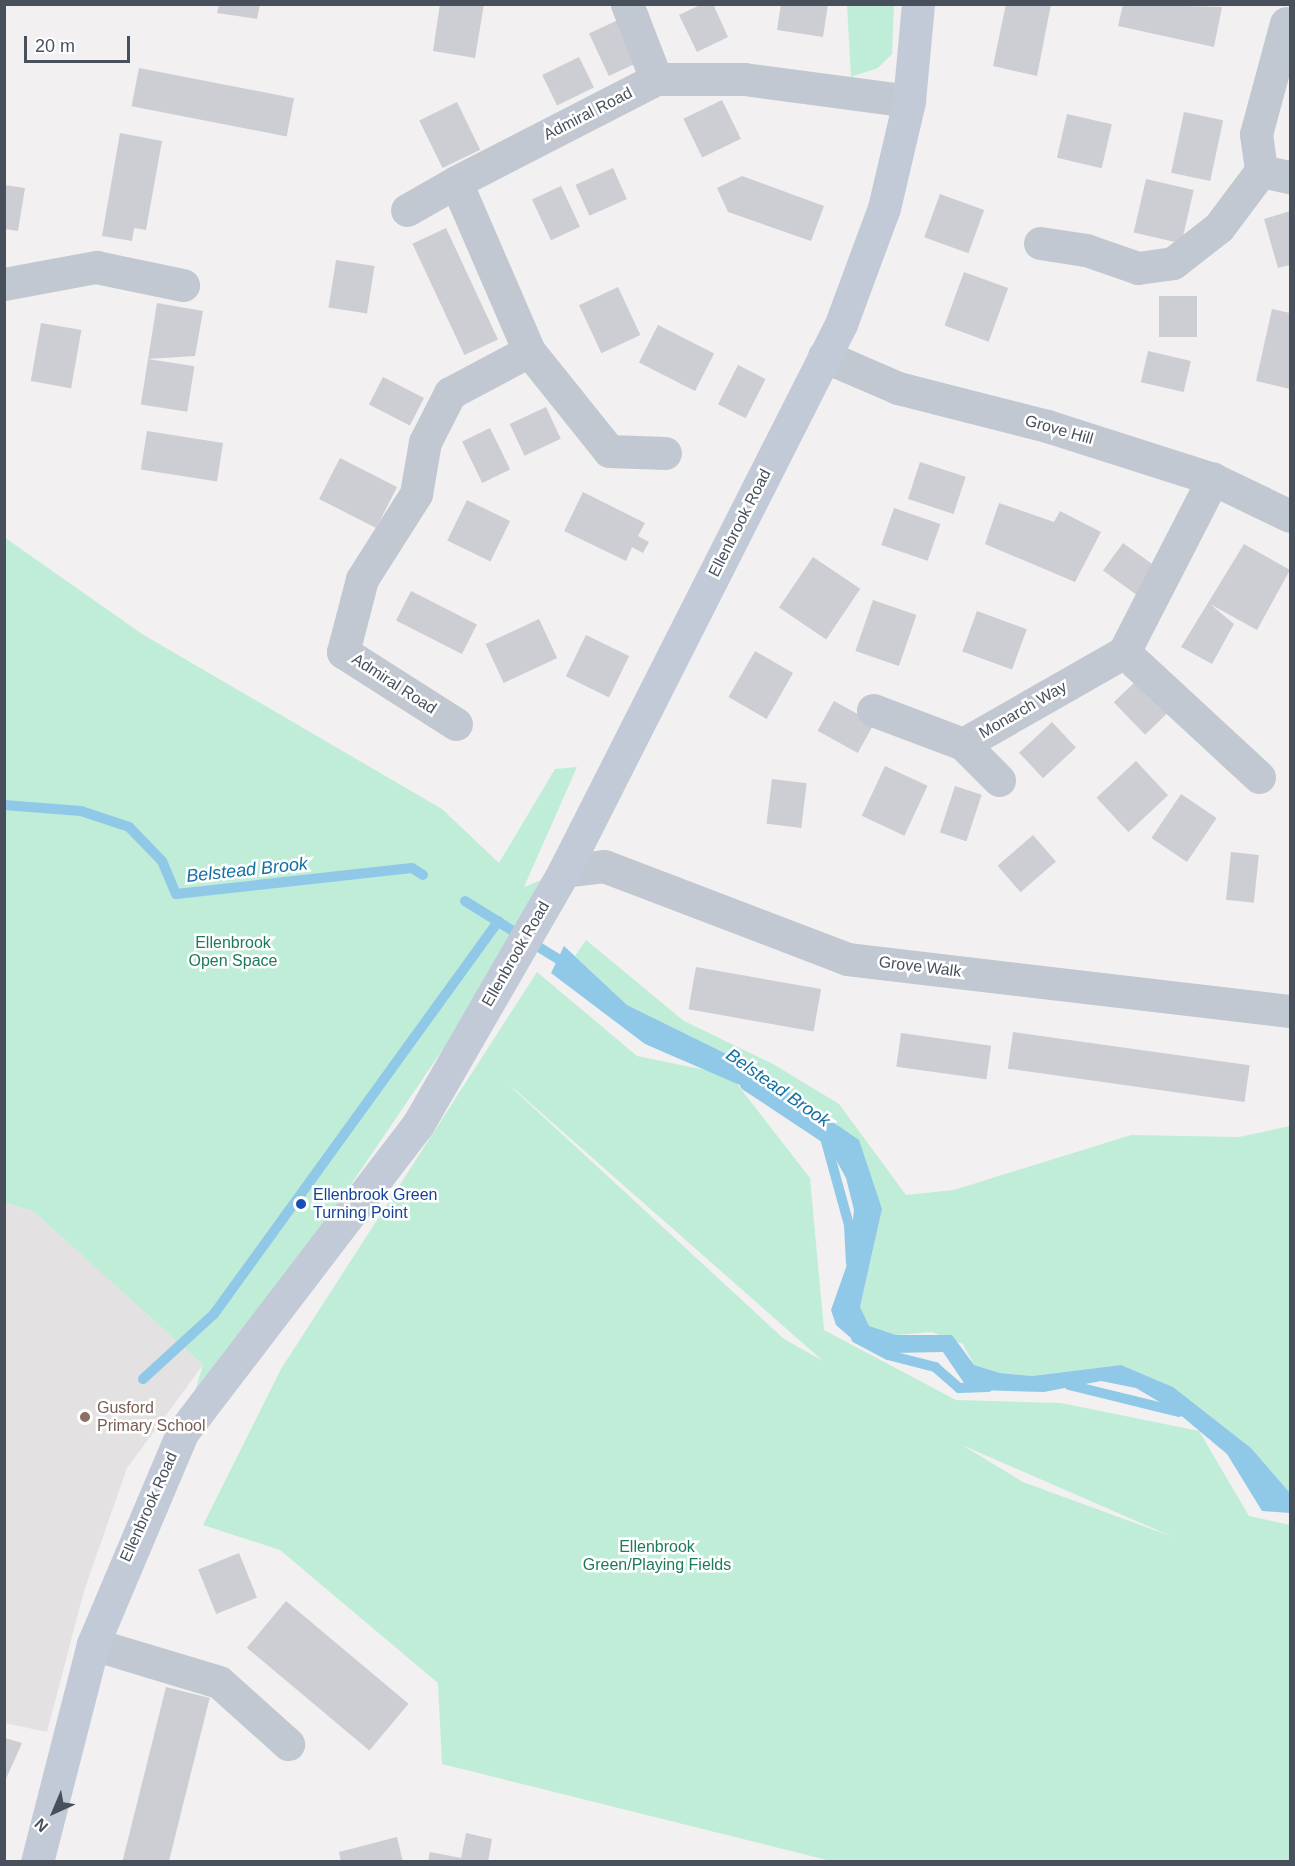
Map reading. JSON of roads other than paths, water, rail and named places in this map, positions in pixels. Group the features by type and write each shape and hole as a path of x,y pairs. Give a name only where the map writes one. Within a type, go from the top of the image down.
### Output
{"street":[{"path":"627,4 656,79"},
{"name":"Ellenbrook Road","path":"37,1862 93,1644 182,1433 417,1126 564,871 824,356 884,208 909,101 918,4"},
{"path":"1040,243 1086,250 1138,268 1173,263 1220,227 1276,174 1256,134 1286,23"},
{"name":"Admiral Road","path":"407,210 456,182 656,79 744,79 909,101"},
{"path":"456,182 529,351 609,451 665,453"},
{"path":"4,284 96,267 183,285"},
{"name":"Admiral Road","path":"456,724 343,652 362,579 416,494 425,442 450,393 529,351"},
{"name":"Grove Hill","path":"824,356 898,388 1047,426 1213,479 1290,516"},
{"path":"1213,479 1124,652 1259,777"},
{"name":"Monarch Way","path":"873,710 918,729 963,744 1124,652"},
{"path":"963,744 999,780"},
{"name":"Grove Walk","path":"564,871 604,866 847,959 1290,1011"},
{"path":"93,1644 219,1682 288,1744"}],"water":[{"path":"564,946 627,1005 751,1066 859,1140 882,1209 860,1307 869,1326 896,1335 952,1335 974,1365 1000,1373 1032,1376 1121,1365 1173,1387 1251,1448 1290,1493 1290,1513 1262,1511 1227,1454 1178,1413 1136,1388 1101,1381 1044,1392 978,1390 964,1383 943,1352 892,1353 851,1338 836,1325 831,1310 849,1259 854,1210 846,1178 830,1149 770,1098 645,1044 551,973"}],"waterway":[{"name":"Belstead Brook","path":"4,805 81,811 129,827 162,861 176,894 412,868 423,875"},
{"name":"Belstead Brook","path":"465,901 568,965"},
{"path":"143,1379 214,1314 498,921"},
{"name":"Belstead Brook","path":"745,1085 825,1138 849,1225 851,1263"},
{"name":"Belstead Brook","path":"856,1338 888,1355 935,1367 959,1388 988,1387"},
{"name":"Belstead Brook","path":"1069,1385 1179,1412"}],"place":[{"name":"Ellenbrook Green Turning Point","path":"301,1204"},
{"name":"Gusford Primary School","path":"85,1417"}],"park label":[{"name":"Ellenbrook Open Space","path":"233,952"},
{"name":"Ellenbrook Green/Playing Fields","path":"657,1556"}]}
